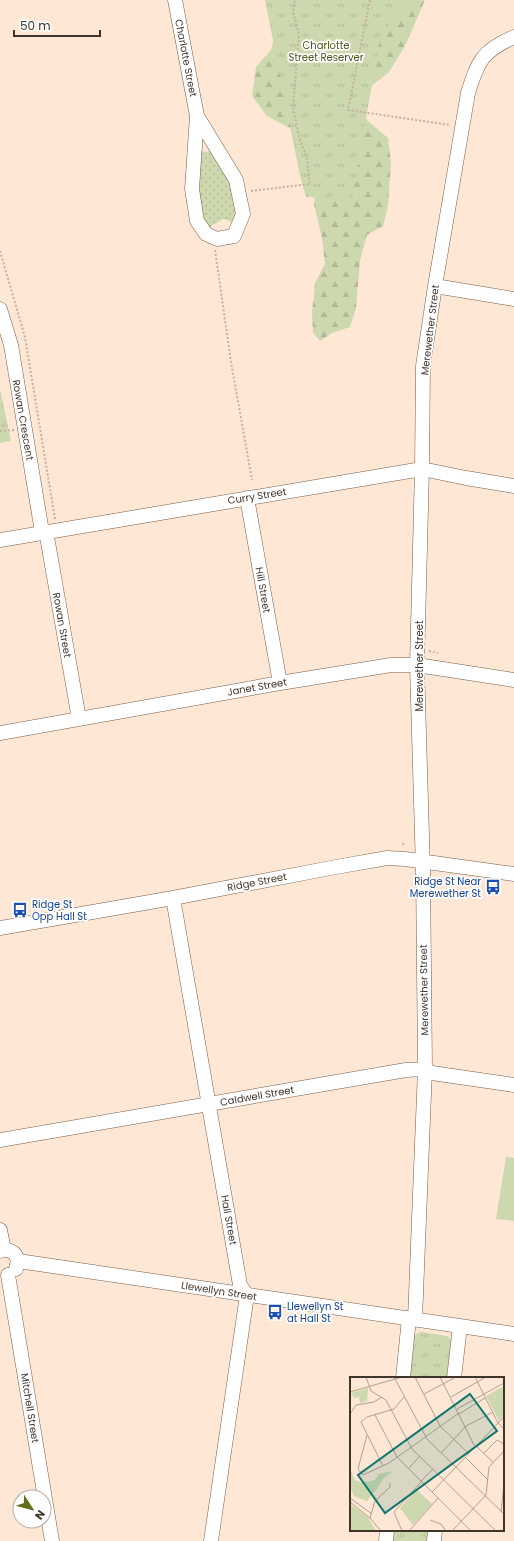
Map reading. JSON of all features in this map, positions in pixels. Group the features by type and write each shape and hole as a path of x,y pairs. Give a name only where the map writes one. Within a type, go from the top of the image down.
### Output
{"street":[{"name":"Charlotte Street","path":"175,0 197,116 192,189 197,221 206,234 217,238 234,236 242,214 236,180 197,116"},
{"name":"Merewether Street","path":"403,1377 412,1318 425,1069 417,664 423,366 435,286 468,94 476,68 485,55 498,44 514,37"},
{"path":"435,286 514,299"},
{"name":"Rowan Crescent","path":"0,309 11,345 44,532"},
{"name":"Curry Street","path":"0,540 422,469 514,486"},
{"name":"Hill Street","path":"247,498 280,683"},
{"name":"Rowan Street","path":"44,532 79,719"},
{"name":"Janet Street","path":"0,733 280,683 391,665 417,664 514,680"},
{"name":"Ridge Street","path":"0,928 173,898 336,866 387,858 422,861 514,874"},
{"name":"Hall Street","path":"173,898 239,1283 247,1295"},
{"name":"Caldwell Street","path":"0,1140 406,1070 425,1069 432,1073 514,1085"},
{"path":"0,1230 2,1251 11,1251 17,1257 18,1261 15,1271 4,1274"},
{"name":"Llewellyn Street","path":"18,1261 514,1334"},
{"name":"Mitchell Street","path":"4,1274 52,1541"},
{"path":"211,1541 247,1295"},
{"path":"454,1377 460,1326"},
{"path":"386,1541 388,1531"},
{"path":"434,1541 435,1531"}],"path":[{"path":"238,192 310,184 307,158 299,137 293,107 299,35 293,11 295,0"},
{"path":"370,0 348,110 451,125"},
{"path":"206,234 203,241 211,245 214,250 231,362 252,480"}],"green space":[{"name":"Charlotte Street Reserver","path":"265,0 412,0 381,33 352,198 306,197 300,176"},
{"path":"266,0 425,0 406,44 389,72 369,88 359,110 369,122 388,138 391,163 388,206 383,226 367,235 360,260 356,308 350,327 332,333 320,341 313,333 312,313 315,283 325,264 322,238 314,205 315,194 301,134 267,116 252,96 256,67 271,50 274,39"},
{"path":"211,150 230,181 237,218 232,222 224,219 212,225 210,230 204,221 198,202 198,182 201,151 207,152"},
{"path":"0,389 11,441 0,443"},
{"path":"506,1157 514,1158 514,1221 496,1219"},
{"path":"421,1332 447,1336 451,1339 447,1377 409,1377 412,1339 416,1334"},
{"path":"394,1531 430,1531 428,1541 393,1541"}],"place":[{"name":"Ridge St Near Merewether St","path":"493,887"},
{"name":"Ridge St Opp Hall St","path":"20,910"},
{"name":"Llewellyn St at Hall St","path":"275,1312"}]}
